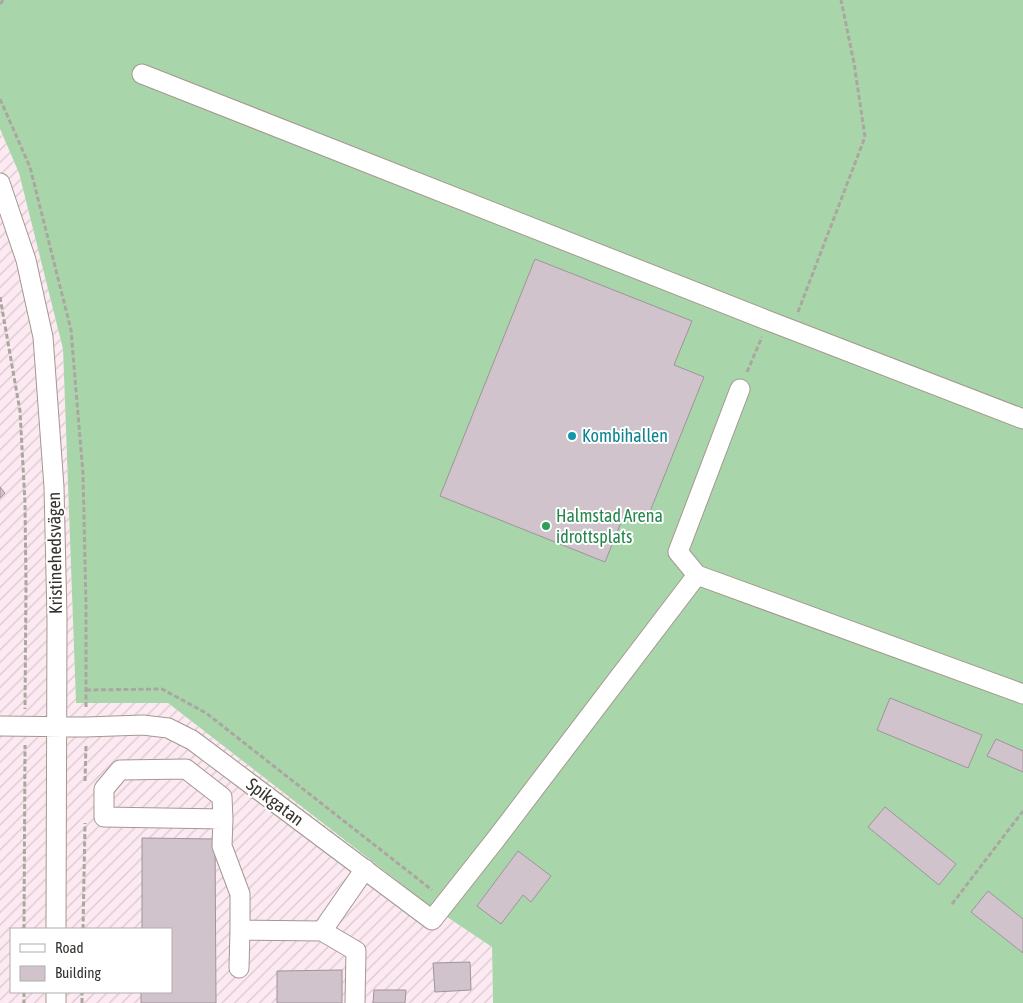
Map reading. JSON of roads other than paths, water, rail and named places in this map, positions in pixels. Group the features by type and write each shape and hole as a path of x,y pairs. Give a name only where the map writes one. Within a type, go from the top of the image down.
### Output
{"street":[{"path":"142,74 1023,419"},
{"name":"Kristinehedsvägen","path":"0,183 26,260 43,337 54,487 57,618 56,928"},
{"path":"740,389 678,552 697,575 1023,694"},
{"name":"Spikgatan","path":"0,726 56,727 144,724 168,728 192,740 432,920 697,575"},
{"path":"223,819 104,816 104,789 120,770 186,769 222,797 223,819 222,846 240,894 240,968"},
{"path":"322,930 365,869"},
{"path":"240,930 322,930 356,950 355,1003"}],"place":[{"name":"Kombihallen","path":"572,436"},
{"name":"Halmstad Arena idrottsplats","path":"546,526"}]}
